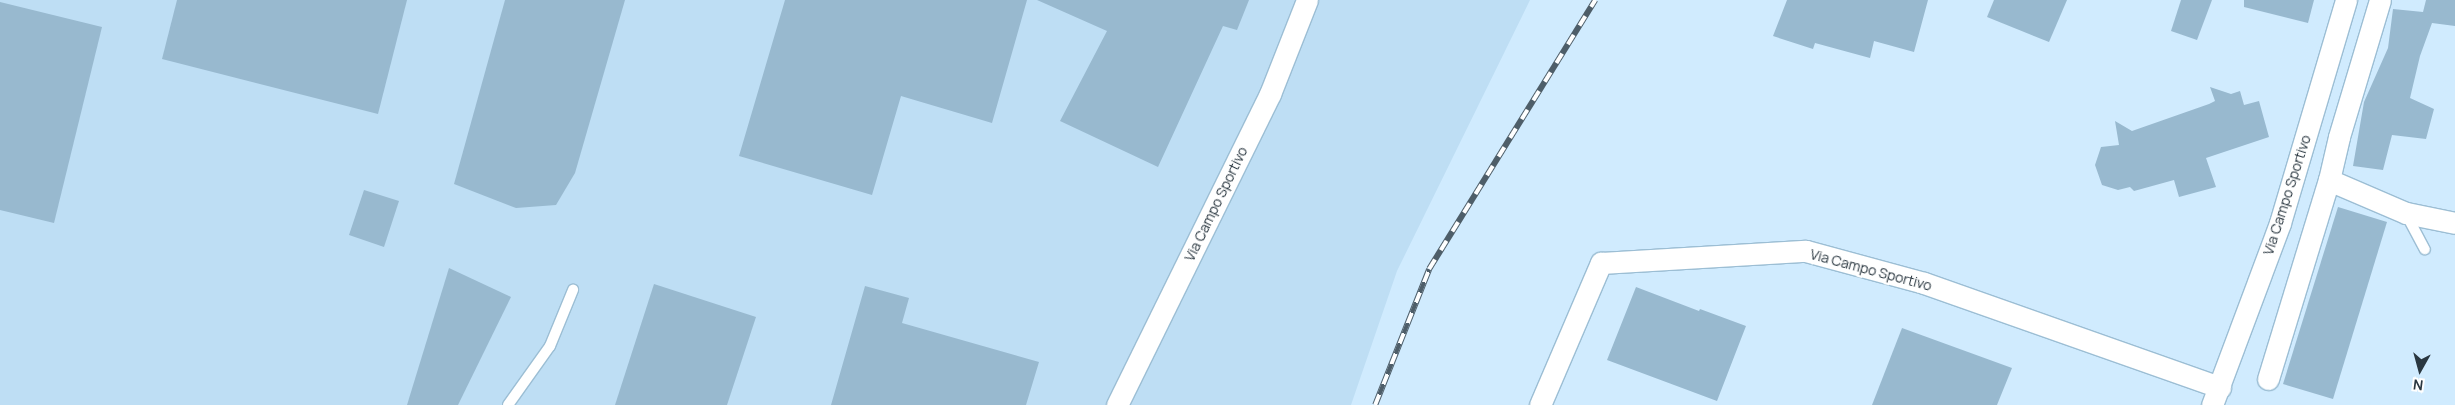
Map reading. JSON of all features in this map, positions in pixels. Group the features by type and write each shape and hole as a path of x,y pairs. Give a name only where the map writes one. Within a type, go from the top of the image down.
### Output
{"street":[{"name":"Via Campo Sportivo","path":"1117,405 1270,94 1307,0"},
{"name":"Via Campo Sportivo","path":"1540,405 1600,264 1806,251 1924,283 2216,396 2280,223 2346,0"},
{"path":"2268,380 2329,180 2339,138 2380,0"},
{"path":"2329,180 2406,213 2455,224"}],"lane":[{"path":"2406,213 2425,249"},
{"path":"508,405 550,346 573,290"}],"shaded area":[{"path":"0,0 1530,0 1397,271 1351,405 0,405"}],"building":[{"path":"177,0 407,0 378,114 162,59"},
{"path":"505,0 625,0 575,173 556,205 516,208 454,184"},
{"path":"785,0 1027,0 992,123 901,96 872,195 739,156"},
{"path":"1037,0 1249,0 1237,30 1223,26 1158,167 1060,121 1107,31"},
{"path":"1787,0 1928,0 1914,52 1874,41 1870,58 1815,43 1813,49 1773,36"},
{"path":"1994,0 2067,0 2049,42 1987,17"},
{"path":"2181,0 2212,0 2197,40 2171,31"},
{"path":"2244,0 2314,0 2308,23 2244,7"},
{"path":"2426,0 2455,0 2455,26 2432,23 2420,56 2410,98 2434,109 2426,139 2392,135 2383,170 2353,166 2364,102 2388,48 2393,9 2423,12"},
{"path":"0,2 102,27 54,223 0,210"},
{"path":"2210,87 2231,94 2240,91 2244,105 2259,101 2269,137 2206,158 2216,187 2179,197 2174,180 2134,191 2130,187 2118,190 2102,185 2095,165 2101,147 2119,145 2115,121 2132,131 2209,104 2215,101"},
{"path":"364,190 399,201 384,247 349,235"},
{"path":"2338,207 2387,222 2333,399 2283,384"},
{"path":"449,268 511,297 458,405 407,405"},
{"path":"654,284 756,317 727,405 615,405"},
{"path":"865,286 909,298 902,323 1039,362 1026,405 831,405"},
{"path":"1636,287 1699,311 1700,309 1746,326 1717,401 1607,360"},
{"path":"1902,328 2012,368 1997,405 1872,405"}],"railway":[{"path":"1375,405 1429,269 1595,0"}]}
